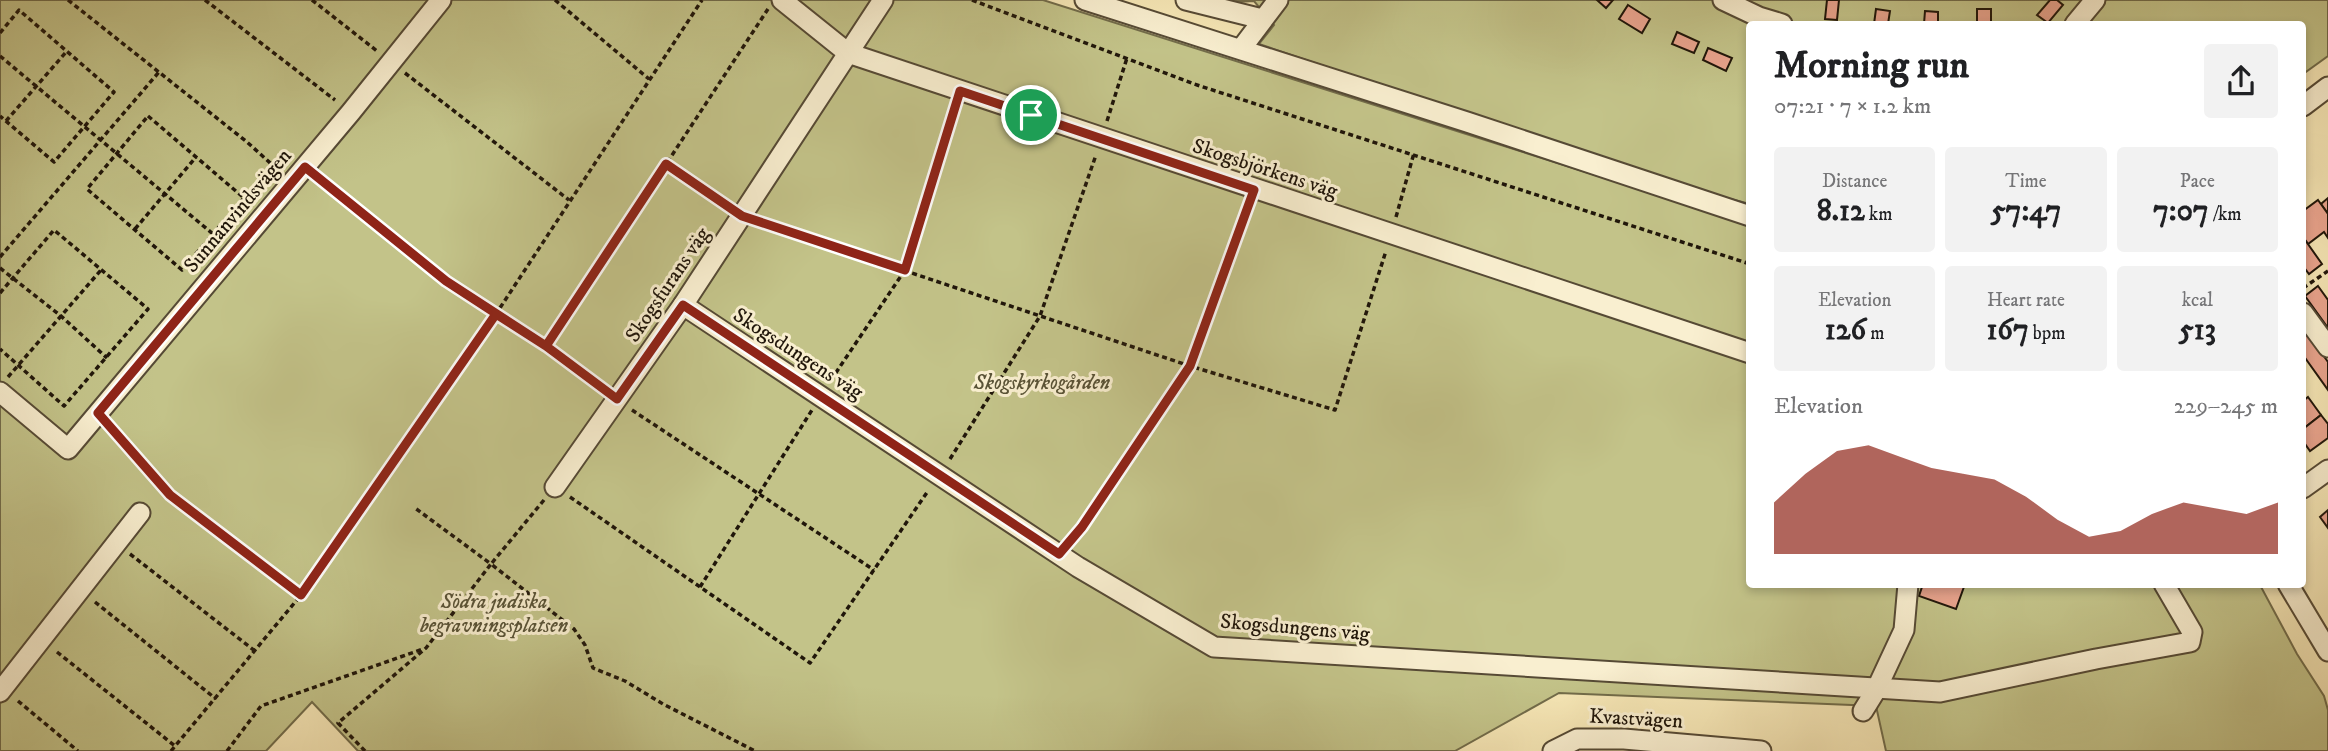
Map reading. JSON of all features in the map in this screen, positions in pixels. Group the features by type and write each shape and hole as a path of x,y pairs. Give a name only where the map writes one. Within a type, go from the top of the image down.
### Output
{"street":[{"name":"Sunnanvindsvägen","path":"3,386 68,449 351,112 441,0"},
{"name":"Skogsbjörkens väg","path":"782,0 848,53 1746,352"},
{"name":"Skogsfurans väg","path":"555,487 683,305 883,0"},
{"path":"1085,0 1241,48 1746,215"},
{"path":"1186,0 1262,19"},
{"path":"1241,48 1278,0"},
{"path":"1723,0 1772,21"},
{"path":"2077,21 2088,3"},
{"path":"2306,104 2328,87"},
{"name":"Skogsdungens väg","path":"683,305 1059,554 1214,647 1940,692 2190,642 2192,632 2166,588"},
{"path":"2306,317 2328,347"},
{"path":"2306,486 2328,470"},
{"path":"1,690 140,513"},
{"path":"1863,711 1876,690 1904,630 1908,588"},
{"path":"2290,588 2328,651"},
{"name":"Kvastvägen","path":"1553,751 1577,739 1624,739 1761,751"}],"path":[{"path":"68,0 247,142 292,183"},
{"path":"205,0 351,112"},
{"path":"212,6 218,0"},
{"path":"313,0 569,200"},
{"path":"555,0 649,79"},
{"path":"172,751 301,595 496,314 702,0"},
{"path":"546,346 774,0"},
{"path":"972,0 1194,83 1746,263"},
{"path":"0,33 19,10 114,92 54,162 0,116"},
{"path":"6,121 67,51"},
{"path":"0,55 213,234"},
{"path":"0,257 159,72"},
{"path":"700,587 821,396 905,270 960,91"},
{"path":"148,116 196,157 244,198 182,270 87,188 148,116"},
{"path":"666,164 742,216 1190,366 1335,410 1414,153"},
{"path":"135,229 196,157"},
{"path":"305,167 446,281 546,346 617,399 874,570"},
{"path":"1059,554 1082,527 1190,366 1254,190"},
{"path":"0,293 54,230 148,309 64,406 0,349"},
{"path":"0,268 61,316 107,358"},
{"path":"3,386 101,270"},
{"path":"2306,286 2328,271"},
{"path":"98,413 170,495 301,595"},
{"path":"365,751 338,723 426,648 555,487"},
{"path":"415,508 574,629 585,645 593,668 625,681 663,705 755,751"},
{"path":"117,544 255,651"},
{"path":"80,590 216,699"},
{"path":"41,640 176,746"},
{"path":"227,751 261,705 426,648"},
{"path":"1,690 78,751"}],"green space":[{"name":"Skogskyrkogården","path":"0,0 1043,0 1746,223 1746,588 2262,588 2297,654 2324,696 2328,710 2328,751 1886,751 1876,706 1559,693 1455,751 358,751 312,702 266,751 0,751"},
{"path":"1229,0 2328,0 2328,56 2306,72 2306,21 1746,21 1746,203 1684,187 1259,44 1274,25 1254,1"}],"building":[{"path":"1597,0 1613,0 1606,8"},
{"path":"1827,0 1839,0 1837,20 1825,19"},
{"path":"2050,0 2057,0 2063,5 2050,21 2037,15"},
{"path":"1628,5 1650,19 1642,33 1619,19"},
{"path":"1876,9 1890,11 1888,21 1874,21"},
{"path":"1977,9 1991,9 1991,21 1977,21"},
{"path":"1925,11 1938,12 1938,21 1924,21"},
{"path":"1677,32 1699,42 1694,53 1672,44"},
{"path":"1708,48 1732,58 1726,71 1703,60"},
{"path":"2328,198 2328,214 2321,204"},
{"path":"2318,200 2328,214 2328,238 2324,232 2308,244 2306,209"},
{"path":"2306,241 2322,264 2309,274 2306,270"},
{"path":"2318,286 2328,300 2328,328 2306,297"},
{"path":"2306,331 2328,362 2328,390 2306,359"},
{"path":"2308,397 2321,415 2306,427"},
{"path":"2321,415 2328,424 2328,438 2310,451 2306,445 2306,427"},
{"path":"2328,510 2328,528 2320,517"},
{"path":"1922,588 1964,588 1956,609 1919,596"}],"route":[{"path":"1031,115 960,91 905,270 742,216 666,164 546,346 496,314 301,595 170,495 98,413 305,167 446,281 546,346 617,399 683,305 1059,554 1082,527 1190,366 1254,190 1031,115"}],"park label":[{"name":"Södra judiska begravningsplatsen","path":"494,614"}]}
